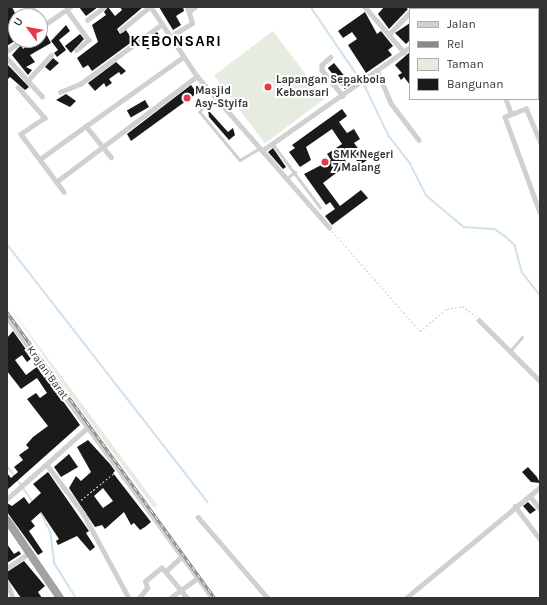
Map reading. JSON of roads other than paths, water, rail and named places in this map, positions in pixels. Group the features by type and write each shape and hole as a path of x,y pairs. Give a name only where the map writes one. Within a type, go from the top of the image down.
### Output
{"highway":[{"path":"7,520 60,598"}],"street":[{"path":"87,20 104,7"},
{"path":"121,30 150,7 182,57 197,76 262,149 328,227"},
{"path":"170,38 191,25 188,9 195,7"},
{"path":"364,7 404,52"},
{"path":"48,23 69,8 89,40 77,50"},
{"path":"389,34 409,12"},
{"path":"60,92 80,84 162,24"},
{"path":"262,149 344,96 377,70 409,48"},
{"path":"28,81 51,55"},
{"path":"40,159 182,57"},
{"path":"331,57 322,65 322,70 344,96"},
{"path":"7,58 42,96"},
{"path":"377,70 392,103 419,140"},
{"path":"56,182 104,148 197,76"},
{"path":"18,87 46,118 21,133 64,192"},
{"path":"506,100 511,113"},
{"path":"540,142 528,110 511,113 505,120 540,212"},
{"path":"86,126 111,157"},
{"name":"Krajan Barat","path":"7,317 213,598"},
{"path":"479,320 540,381"},
{"path":"7,499 22,489 48,466 87,428"},
{"path":"48,466 76,504 129,598"},
{"path":"406,598 515,506 540,487"},
{"path":"530,496 540,509"},
{"path":"515,506 540,539"},
{"path":"198,517 268,598"},
{"path":"7,568 29,553"},
{"path":"165,571 182,556"},
{"path":"139,598 147,588 145,581 161,568 188,598"},
{"path":"170,598 198,578"},
{"path":"7,582 13,598"}],"lane":[{"path":"208,102 200,112 240,160 262,149"},
{"path":"273,143 320,207"},
{"path":"286,178 294,172"},
{"path":"510,351 522,337"}],"waterway":[{"path":"311,7 366,88 389,136 410,163 426,195 464,227 495,229 505,236 515,245 522,272 540,295"},
{"path":"7,244 208,502"},
{"path":"7,466 15,476"},
{"path":"17,479 33,502"},
{"path":"40,511 51,533 55,564 76,598"}],"railway":[{"path":"7,312 215,598"}],"place":[{"name":"Lapangan Sepakbola Kebonsari","path":"268,87"},
{"name":"Masjid Asy-Styifa","path":"187,98"},
{"name":"SMK Negeri 7 Malang","path":"325,162"}],"district":[{"name":"KEBONSARI","path":"176,42"}]}
